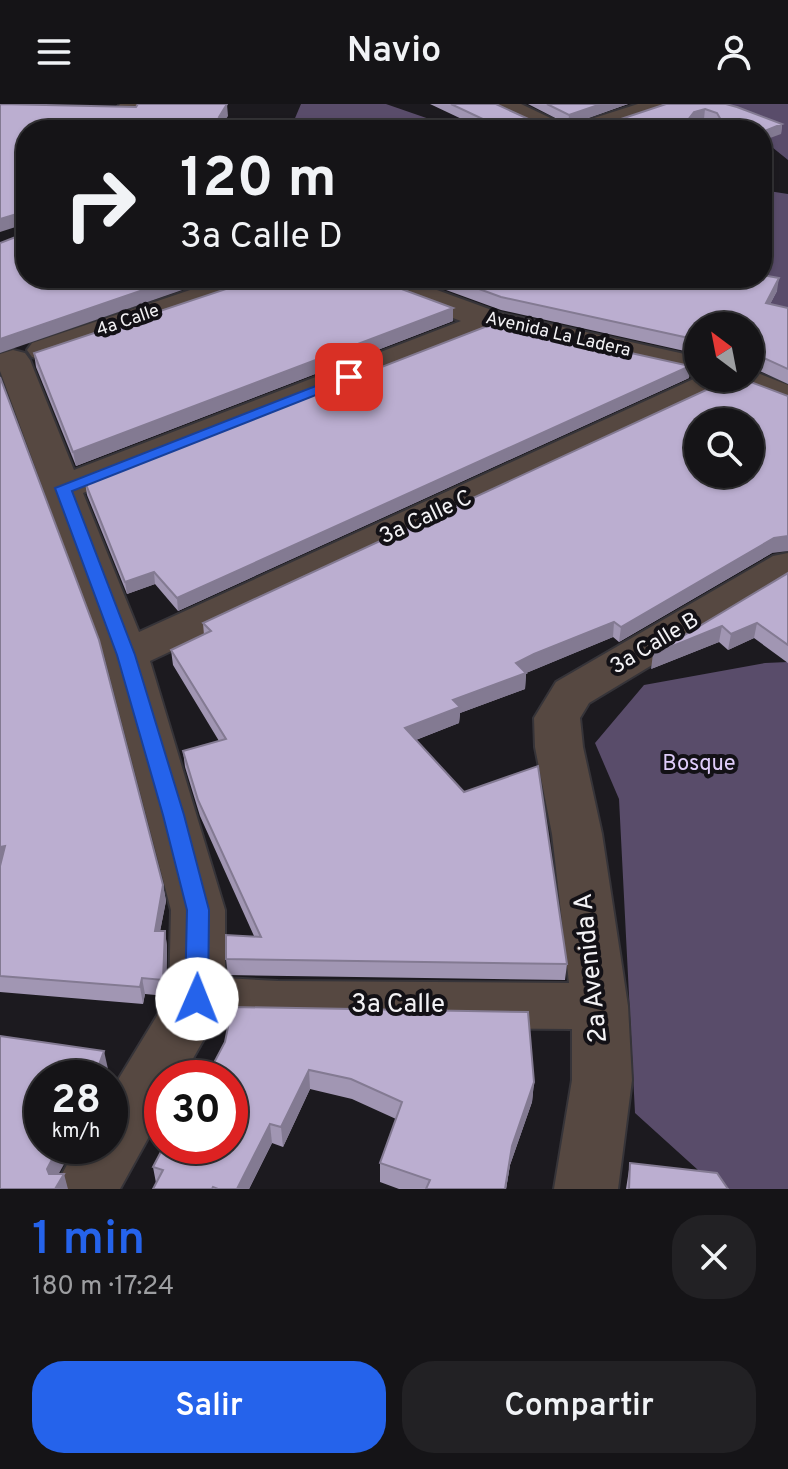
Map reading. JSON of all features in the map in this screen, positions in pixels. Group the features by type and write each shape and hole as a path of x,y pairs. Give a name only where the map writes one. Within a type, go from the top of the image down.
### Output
{"street":[{"path":"501,104 535,120"},
{"path":"97,108 131,107"},
{"path":"613,120 654,107"},
{"name":"4a Calle","path":"6,363 227,288"},
{"name":"Avenida La Ladera","path":"402,288 491,321 684,364"},
{"path":"63,488 491,321"},
{"path":"6,363 63,488 126,655 198,910 197,999 86,1189"},
{"path":"764,388 788,398"},
{"name":"3a Calle C","path":"126,655 694,392"},
{"name":"3a Calle B","path":"559,747 557,718 572,693 788,565"},
{"name":"2a Avenida A","path":"559,747 577,834 600,1006 602,1080 586,1189"},
{"name":"3a Calle","path":"197,999 278,1004 600,1006"}],"green space":[{"path":"301,104 386,104 432,120 294,120"},
{"path":"688,104 788,104 788,160 772,147 772,120 734,120"},
{"path":"772,192 788,194 788,327 764,322 764,312 714,312 595,288 772,288"},
{"name":"Bosque","path":"788,662 788,1189 719,1189 635,1113 619,799 595,743 644,685 765,663"}],"building":[{"path":"0,104 136,107 138,104 227,104 219,117 225,120 16,120 16,214 0,219"},
{"path":"451,104 496,104 531,120 485,120"},
{"path":"547,104 601,104 569,115"},
{"path":"666,104 726,104 771,120 721,120 717,113 705,109 694,112 688,120 618,120"},
{"path":"16,237 16,288 149,288 0,339 0,243"},
{"path":"772,277 779,278 766,303 788,308 788,369 764,358 764,312 684,312 684,337 501,297 476,288 772,288"},
{"path":"229,288 399,288 453,308 73,452 34,353"},
{"path":"495,323 684,365 684,369 177,598 154,572 125,582 85,482"},
{"path":"0,377 99,640 163,885 155,931 165,931 163,980 142,978 140,987 0,976 0,866 5,846 0,847"},
{"path":"764,387 788,396 788,536 774,538 621,627 614,622 516,663 526,673 453,700 460,707 405,728 464,792 538,766 567,964 226,959 226,935 261,937 198,800 183,751 226,739 171,650 211,631 203,623 702,392 764,392"},
{"path":"788,573 788,645 757,623 731,634 722,626 653,654"},
{"path":"232,1007 528,1012 534,1082 512,1146 505,1189 426,1189 430,1180 380,1163 402,1102 351,1079 309,1070 281,1127 270,1124 237,1189 153,1189 163,1170 153,1167 155,1164 248,1164 248,1060 216,1060 225,1042"},
{"path":"0,1036 104,1051 101,1060 24,1060 24,1164 50,1164 49,1174 64,1174 55,1189 0,1189"},
{"path":"630,1163 717,1173 728,1189 629,1189"}],"route":[{"path":"197,999 198,910 126,655 63,488 349,377"}]}
